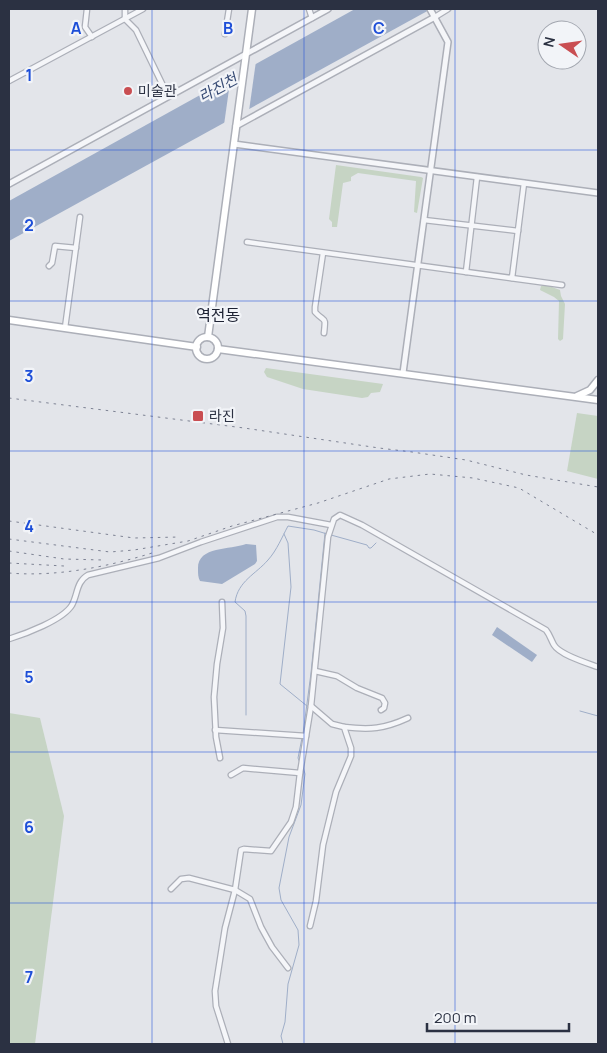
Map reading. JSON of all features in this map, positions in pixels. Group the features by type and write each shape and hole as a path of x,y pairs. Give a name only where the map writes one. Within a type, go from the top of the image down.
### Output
{"main road":[{"path":"208,337 252,9"},
{"path":"9,320 197,347"},
{"path":"208,337 216,341 218,349 214,356 206,358 199,354 197,347 200,339 208,337"},
{"path":"218,349 598,400"},
{"path":"577,396 590,390 598,380"}],"street":[{"path":"87,9 85,27 92,37"},
{"path":"125,9 125,19 136,30 168,96"},
{"path":"9,80 143,9"},
{"path":"225,34 228,9"},
{"path":"309,9 312,18"},
{"path":"9,184 328,9"},
{"path":"236,126 448,9"},
{"path":"403,374 448,42 431,10"},
{"path":"234,144 598,193"},
{"path":"466,272 478,177"},
{"path":"512,278 524,183"},
{"path":"65,328 80,217"},
{"path":"424,220 518,231"},
{"path":"247,242 562,285"},
{"path":"50,266 55,246 76,248"},
{"path":"322,252 315,312 324,318 324,333"},
{"path":"228,1044 216,1006 215,991 225,928 235,890 241,850 271,851 291,822 296,806 311,706 324,575 334,519 340,515 362,525 546,630 554,645 570,656 598,668"},
{"path":"9,638 49,622 67,611 75,597 80,581 88,575 160,558 201,542 277,518 294,518 332,525"},
{"path":"220,758 215,730 215,682 224,628 222,602"},
{"path":"315,671 337,676 357,688 382,698 385,703 384,708 381,710"},
{"path":"311,706 332,724 366,730 381,728 408,718"},
{"path":"310,926 316,901 323,845 336,792 351,756 351,748 344,727"},
{"path":"215,730 306,736"},
{"path":"232,775 243,768 300,773"},
{"path":"171,888 181,879 189,878 235,890 250,899 261,927 272,947 288,968"}],"green space":[{"path":"336,165 423,178 417,213 414,212 416,181 358,173 351,177 351,181 343,183 337,227 332,227 332,222 329,219"},
{"path":"541,286 549,286 560,290 565,304 563,339 560,341 558,339 559,301 540,290"},
{"path":"266,368 383,384 380,392 371,393 368,397 362,398 303,389 267,377 264,372"},
{"path":"577,413 598,416 598,479 567,471"},
{"path":"9,713 40,718 64,816 35,1044 9,1044"}],"water":[{"name":"라진천","path":"355,9 431,9 9,241 9,201"},
{"path":"246,544 256,545 257,561 255,564 222,584 200,581 198,569 199,562 203,556 216,550"},
{"path":"497,627 537,655 532,662 492,635"}],"pier":[{"path":"256,61 249,111 224,125 231,75"}],"waterway":[{"path":"246,715 246,616 245,611 235,602 237,595 248,578 263,565 277,548 288,526 327,534"},
{"path":"303,734 325,533"},
{"path":"284,534 288,543 291,587 280,684 307,706"},
{"path":"331,535 367,545 369,548 376,543"},
{"path":"580,711 598,716"},
{"path":"300,763 298,758 302,738"},
{"path":"283,1044 281,1036 285,1022 288,984 299,945 298,930 281,900 279,888 289,837 301,805 305,774 303,766"}],"railway":[{"path":"9,398 244,428 466,460 526,475 598,487"},
{"path":"9,539 110,552 134,550 188,541 232,526 318,503 389,479 430,474 473,478 519,488 598,535"},
{"path":"9,521 134,538 180,537"},
{"path":"9,551 64,559 103,560"},
{"path":"9,573 45,574 81,570 117,563 152,553"},
{"path":"9,563 64,566"}],"place":[{"name":"미술관","path":"128,91"},
{"name":"라진","path":"198,416"}],"district":[{"name":"역전동","path":"218,315"}]}
